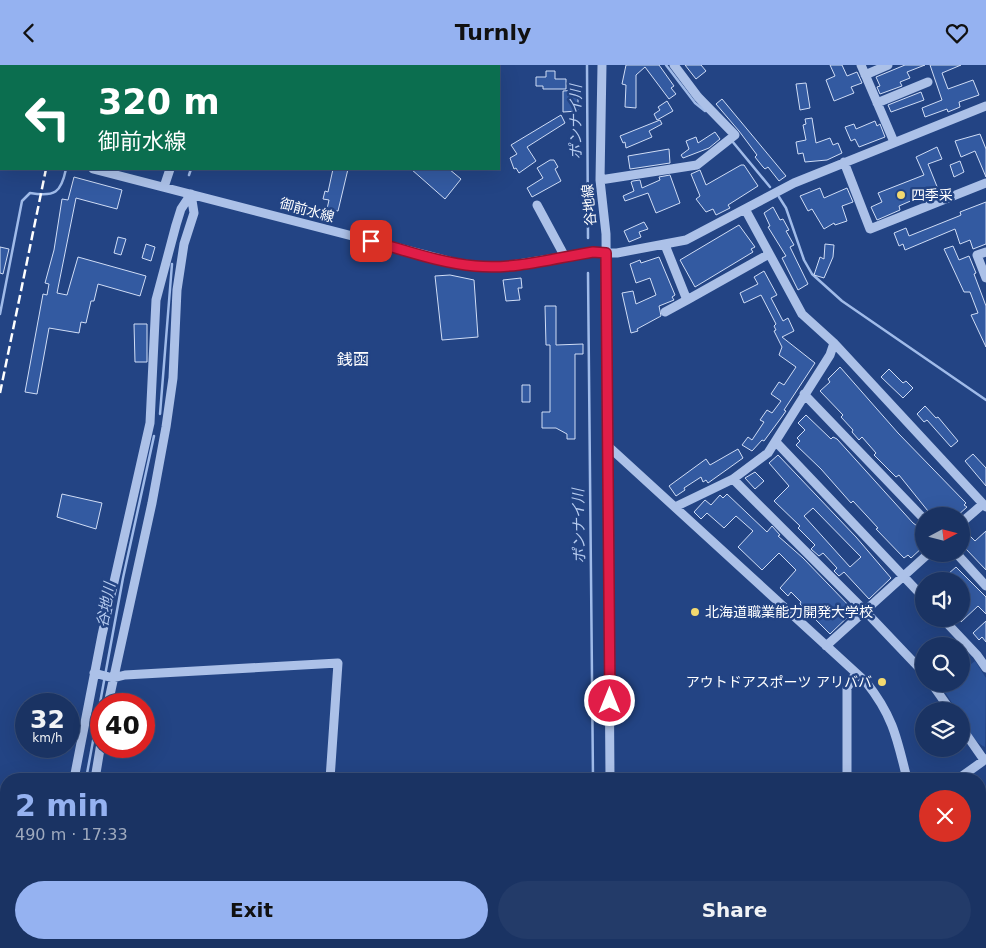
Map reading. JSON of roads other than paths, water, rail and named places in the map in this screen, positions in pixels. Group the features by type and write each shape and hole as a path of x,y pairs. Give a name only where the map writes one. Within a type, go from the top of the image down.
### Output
{"street":[{"name":"谷地線","path":"602,65 600,180 606,253 610,773"},
{"path":"600,180 697,165 735,135 698,97 674,65"},
{"path":"861,65 894,142"},
{"path":"865,75 888,65"},
{"path":"877,103 928,82"},
{"name":"御前水線","path":"97,170 466,265 506,266 665,245 693,237 794,183 986,105"},
{"path":"844,162 870,229 986,183"},
{"path":"164,187 170,170"},
{"path":"75,773 150,423 156,300 181,209 191,194"},
{"path":"109,693 111,677 152,503 166,427 173,378 177,290 184,243 194,213 191,194"},
{"path":"537,205 565,257"},
{"path":"745,209 802,314 834,343 984,505 970,516"},
{"path":"665,245 687,300"},
{"path":"986,252 977,255 986,278"},
{"path":"665,312 769,254"},
{"path":"675,507 733,479 768,453 830,355 834,343"},
{"path":"804,394 915,510"},
{"path":"150,423 166,427"},
{"path":"776,443 915,589"},
{"path":"608,446 856,673 884,705 895,729 906,773"},
{"path":"733,479 915,664"},
{"path":"826,646 918,563"},
{"path":"965,563 986,586"},
{"path":"951,627 977,655 986,668"},
{"path":"96,674 111,677 338,663 330,773"},
{"path":"847,773 847,688 856,673"},
{"path":"967,773 985,760 970,739"},
{"path":"96,773 98,758"}],"waterway":[{"name":"ポンナイ川","path":"587,65 588,238"},
{"name":"ポンナイ川","path":"666,65 695,103 705,111"},
{"name":"ポンナイ川","path":"732,141 770,187"},
{"path":"0,314 22,201 30,193 45,194 56,191 62,183 66,170"},
{"name":"谷地川","path":"189,175 191,170"},
{"name":"ポンナイ川","path":"779,197 786,208 804,260 812,274 842,301 986,400"},
{"name":"谷地川","path":"160,414 172,264"},
{"name":"ポンナイ川","path":"588,273 593,773"},
{"name":"谷地川","path":"87,773 123,578 154,436"}],"railway":[{"path":"0,393 46,170"}],"place":[{"name":"四季采","path":"901,195"},
{"name":"北海道職業能力開発大学校","path":"695,612"},
{"name":"アウトドアスポーツ アリババ","path":"882,682"}],"district":[{"name":"銭函","path":"353,359"}]}
